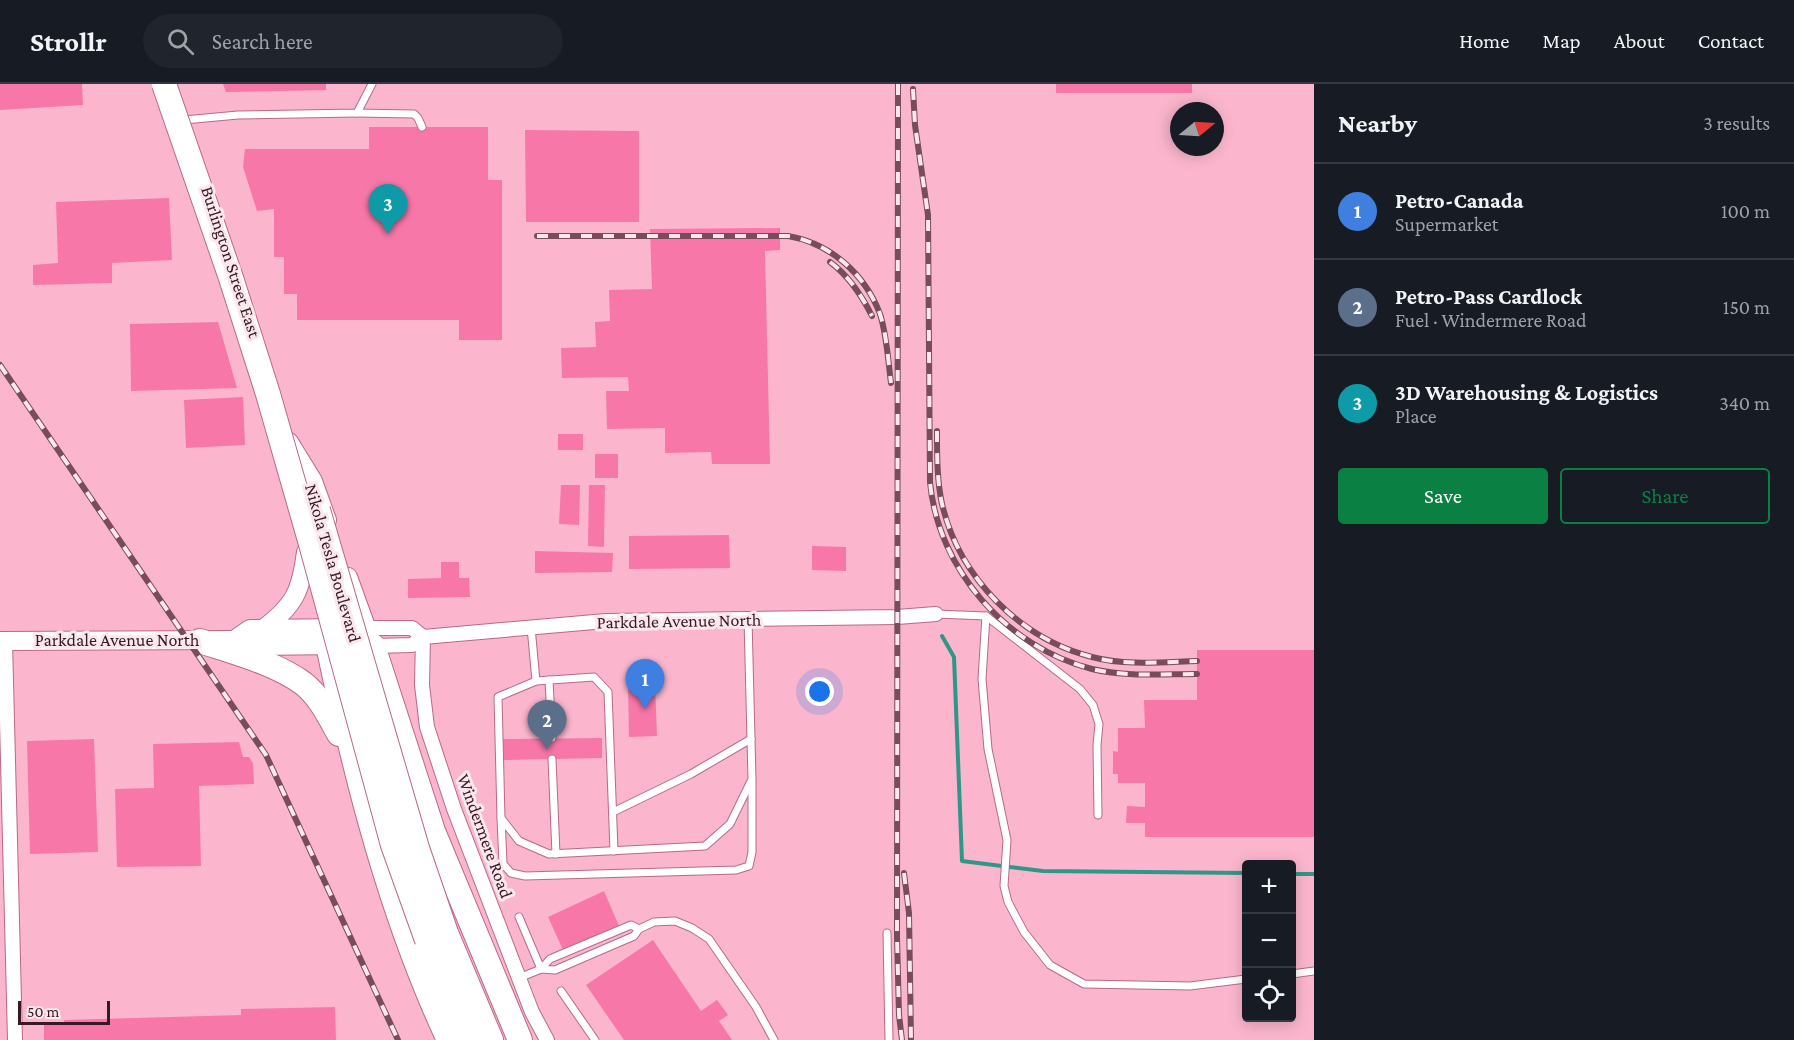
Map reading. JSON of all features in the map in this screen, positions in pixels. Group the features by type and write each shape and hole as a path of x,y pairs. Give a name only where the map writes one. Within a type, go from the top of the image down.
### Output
{"highway":[{"name":"Nikola Tesla Boulevard","path":"164,84 231,278 268,394 393,845 491,1040"},
{"name":"Nikola Tesla Boulevard","path":"181,84 246,273 331,550 417,848 437,936 470,1040"},
{"path":"348,636 400,734 433,831 520,1040"},
{"path":"348,636 357,773"},
{"path":"200,641 248,657 283,672 304,685 322,703 357,773 406,939 449,1040"}],"main road":[{"name":"Burlington Street East","path":"172,84 289,442 313,481 348,636"},
{"name":"Burlington Street East","path":"289,442 291,487 306,552 348,636"},
{"path":"291,487 314,541 348,636"},
{"path":"263,629 281,616 298,593 306,552"},
{"name":"Parkdale Avenue North","path":"234,640 250,629 348,636"},
{"name":"Parkdale Avenue North","path":"2,641 234,640 251,646 348,636"}],"street":[{"name":"Parkdale Avenue North","path":"348,636 412,645 423,636 606,621 897,617 936,614"},
{"name":"Windermere Road","path":"423,636 422,685 427,727 454,809 532,1012 548,1040"},
{"path":"2,641 15,1040"}],"lane":[{"path":"357,113 372,84"},
{"path":"184,120 269,114 414,114 422,127"},
{"path":"936,614 986,616 1080,689 1093,705 1099,724 1098,815"},
{"path":"986,616 982,679 988,749 1007,840 1004,886 1008,902 1024,932 1050,965 1084,984 1190,986 1242,980"},
{"path":"614,851 608,692 594,677 536,681 498,697 503,864 511,873 525,876 736,870 748,866 752,852 748,619"},
{"path":"531,627 536,681"},
{"path":"549,680 552,738"},
{"path":"613,812 691,774 751,739"},
{"path":"552,759 556,854"},
{"path":"501,818 519,841 549,854 705,846 730,824 752,779"},
{"path":"519,917 540,969"},
{"path":"540,969 555,970 634,936 639,929 654,922 675,921 709,939 756,1007 774,1040"},
{"path":"519,978 540,969 550,959 631,925 639,929"},
{"path":"887,933 889,1040"},
{"path":"1296,973 1314,971"},
{"path":"561,991 596,1040"}],"building":[{"path":"0,84 82,84 83,105 0,110"},
{"path":"223,84 326,84 326,90 226,92"},
{"path":"1056,84 1192,84 1192,93 1056,93"},
{"path":"369,127 488,127 488,180 502,180 502,340 459,340 459,320 297,320 297,294 284,294 284,257 274,257 274,209 257,211 243,167 245,149 369,149"},
{"path":"525,130 639,131 639,222 526,222"},
{"path":"169,198 172,260 112,263 112,283 33,285 33,265 58,263 56,202"},
{"path":"780,228 780,250 765,251 770,464 712,464 711,452 665,453 665,428 607,429 606,391 629,391 628,377 562,378 561,348 596,347 595,322 610,321 609,290 652,289 650,229"},
{"path":"218,322 237,388 131,391 130,324"},
{"path":"243,397 245,445 186,448 184,400"},
{"path":"558,434 583,434 583,450 558,450"},
{"path":"595,454 618,454 618,478 595,478"},
{"path":"561,485 580,485 579,525 559,524"},
{"path":"589,485 605,485 604,547 588,546"},
{"path":"729,535 730,568 629,569 629,536"},
{"path":"812,546 846,547 846,571 812,570"},
{"path":"535,551 613,553 612,572 535,573"},
{"path":"441,562 459,562 459,578 469,578 470,597 408,598 408,579 441,578"},
{"path":"1197,650 1314,650 1314,837 1145,837 1145,823 1126,823 1127,806 1145,807 1145,783 1118,783 1118,774 1113,774 1113,751 1118,752 1118,728 1145,728 1144,700 1197,700"},
{"path":"655,684 657,736 629,737 628,685"},
{"path":"602,738 602,758 504,760 503,739"},
{"path":"94,739 98,852 30,854 27,741"},
{"path":"239,742 243,757 249,757 253,763 254,784 199,786 201,866 117,867 115,789 154,788 153,744"},
{"path":"604,891 619,926 563,950 548,917"},
{"path":"653,940 701,1011 717,1000 728,1015 719,1021 732,1040 624,1040 586,985"},
{"path":"335,1007 336,1040 44,1040 44,1025 64,1025 64,1020 241,1015 241,1009"}],"waterway":[{"path":"942,636 954,657 962,861 1043,871 1242,873"},
{"path":"1296,874 1314,874"}],"railway":[{"path":"898,84 897,937 902,1040"},
{"path":"913,89 915,125 928,215 930,482 936,514 947,545 962,574 982,600 1005,623 1032,643 1061,658 1105,672 1197,674"},
{"path":"537,236 788,236 818,246 832,253 844,263 865,286 873,299 884,331 891,383"},
{"path":"830,262 854,287 872,316"},
{"path":"0,365 266,755 398,1040"},
{"path":"937,431 939,486 950,531 962,556 978,580 1017,620 1041,636 1066,648 1105,660 1158,663 1197,661"},
{"path":"904,873 909,913 911,1040"}],"place":[{"name":"3D Warehousing & Logistics","path":"388,234"},
{"name":"Petro-Canada","path":"645,709"},
{"name":"Petro-Pass Cardlock","path":"547,750"}]}
